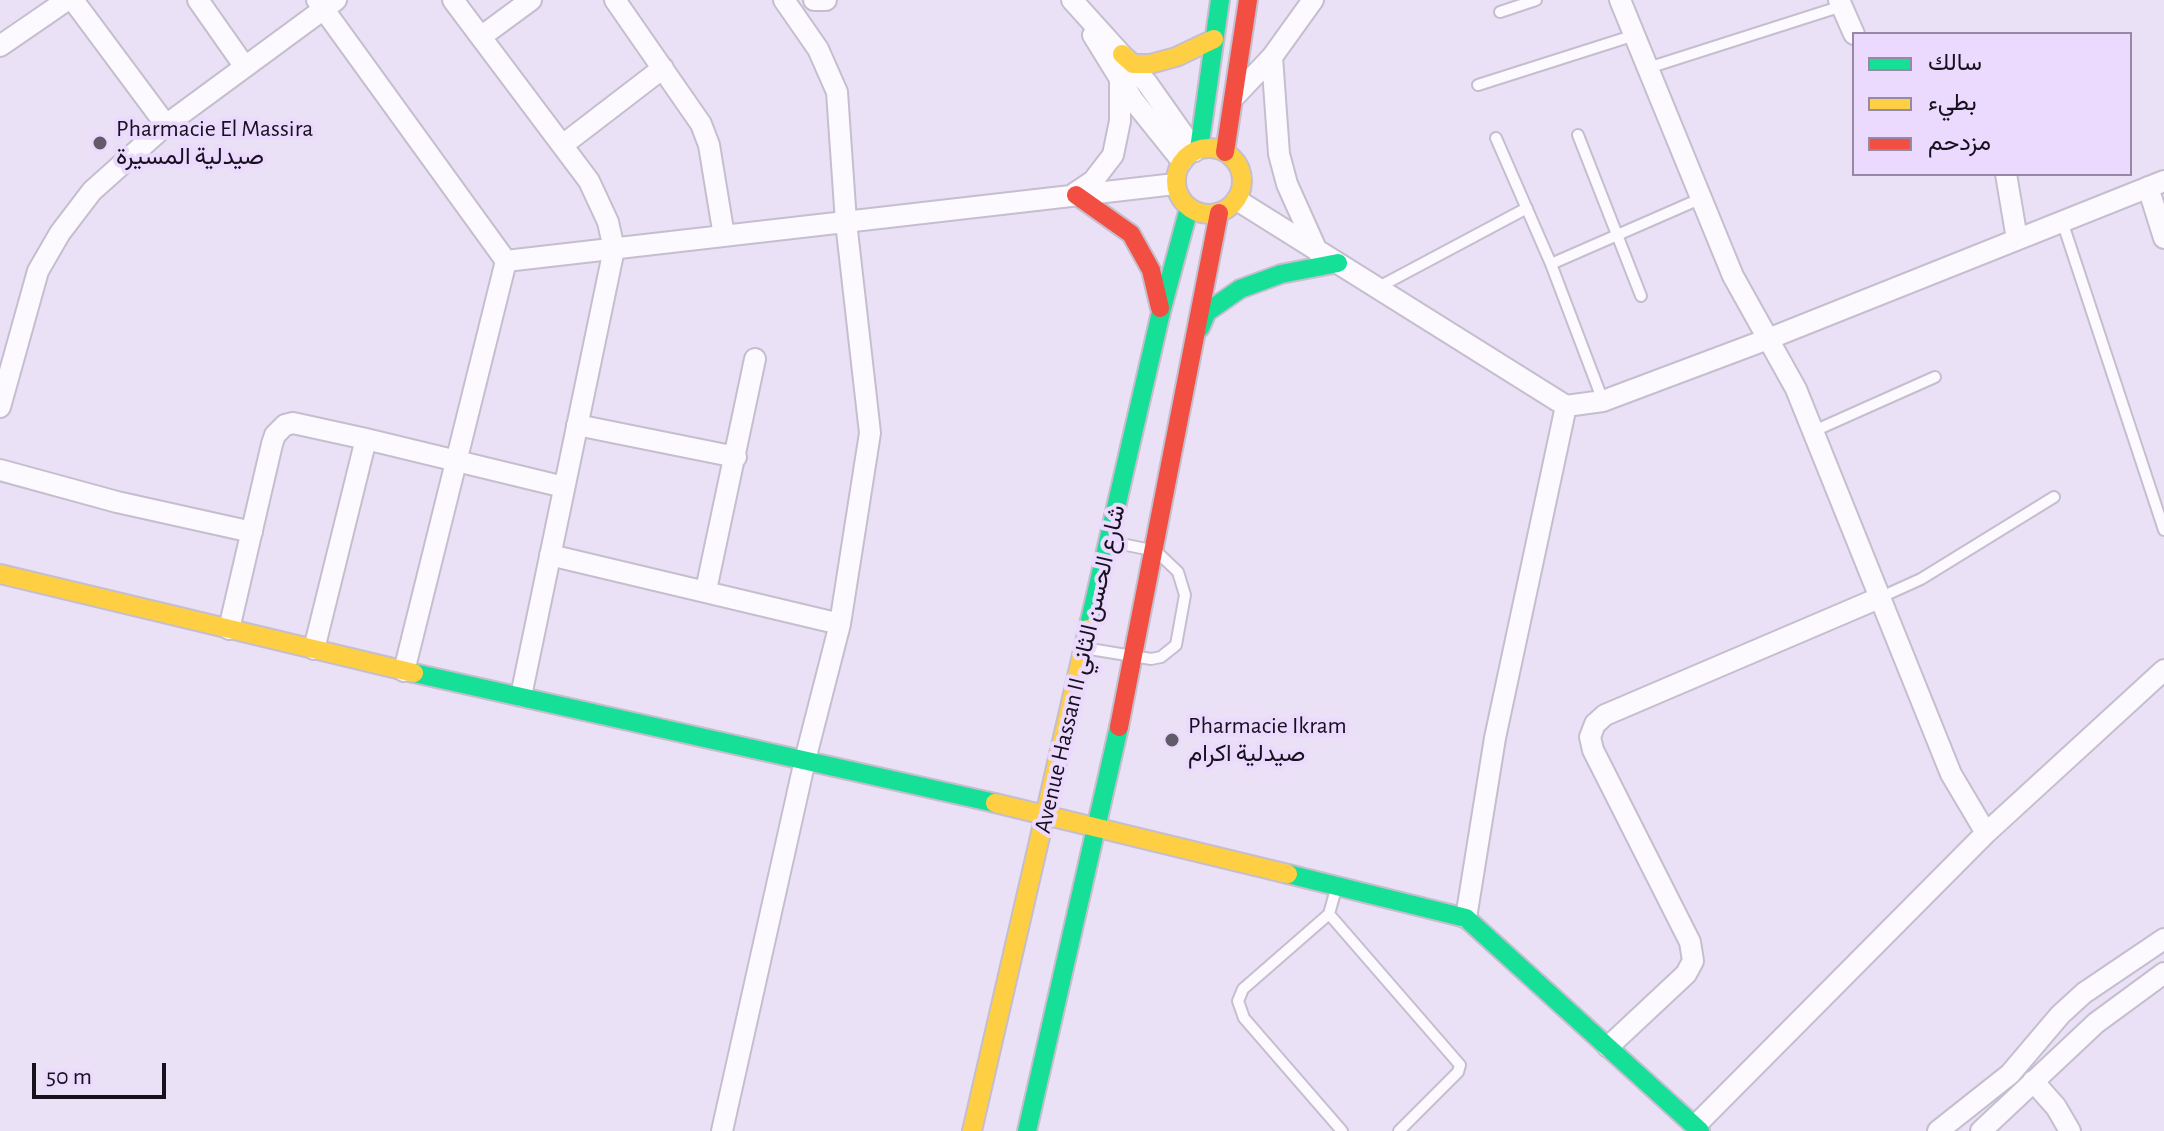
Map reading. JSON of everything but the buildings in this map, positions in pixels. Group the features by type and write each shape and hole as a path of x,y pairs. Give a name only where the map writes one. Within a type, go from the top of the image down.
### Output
{"street":[{"path":"0,46 70,0 166,125"},
{"path":"198,0 245,67"},
{"path":"453,0 564,144 601,201 614,249 521,696"},
{"path":"482,36 531,0"},
{"path":"615,0 701,124 709,145 724,236"},
{"path":"722,1131 805,760 840,624 870,433 846,222 837,92 818,49 784,0"},
{"path":"814,0 826,0"},
{"path":"1072,0 1133,64 1150,64 1176,57 1214,39"},
{"path":"1175,184 1192,154 1220,0"},
{"path":"1225,152 1248,0"},
{"path":"1235,96 1272,57 1313,0"},
{"path":"1620,0 1733,276 1782,360 1814,431 1951,774 1986,833"},
{"path":"0,407 7,344 38,271 60,233 92,191 166,125 326,3 506,261 404,671"},
{"path":"1840,3 1853,32"},
{"path":"1085,16 1120,79 1192,154 1225,152 1238,165 1242,177 1237,200 1219,213 1204,214 1189,208 1175,184"},
{"path":"1122,54 1192,154"},
{"path":"1272,57 1279,154 1287,184 1317,251"},
{"path":"564,144 663,68"},
{"path":"1071,196 1083,191 1105,169 1113,155 1120,121 1120,79"},
{"path":"2006,176 2017,239"},
{"path":"506,261 1175,184"},
{"path":"1237,200 1566,406 1603,401 1768,339 2156,184 2164,238"},
{"path":"1071,196 1131,234 1151,270 1161,312"},
{"name":"Avenue Hassan II شارع الحسن الثاني","path":"972,1131 1047,815 1082,648 1161,312 1189,208"},
{"name":"Avenue Hassan II شارع الحسن الثاني","path":"1027,1131 1135,656 1199,333 1219,213"},
{"path":"1199,333 1207,312 1240,289 1281,274 1338,263"},
{"path":"706,590 755,359"},
{"path":"1466,918 1495,738 1566,406"},
{"path":"229,629 272,444 279,429 293,423 564,487"},
{"path":"577,425 736,457"},
{"path":"314,649 366,439"},
{"path":"0,470 117,502 252,532"},
{"path":"550,555 840,624"},
{"path":"0,574 404,671 1097,826 1466,918 1698,1128 1986,833 2164,670"},
{"path":"1608,1047 1686,974 1693,961 1690,942 1593,750 1590,737 1595,724 1605,715 1879,598"},
{"path":"1938,1131 2025,1060 2060,1015 2084,993 2164,939"},
{"path":"1981,1131 2096,1023 2164,973"},
{"path":"2033,1081 2056,1107 2070,1131"}],"lane":[{"path":"1500,12 1536,0"},
{"path":"1648,68 1840,3"},
{"path":"1478,85 1635,35"},
{"path":"1578,135 1641,296"},
{"path":"1496,138 1551,264 1603,401"},
{"path":"1551,264 1702,198"},
{"path":"1377,288 1527,208"},
{"path":"2062,221 2164,530"},
{"path":"1814,431 1935,377"},
{"path":"1879,598 1921,579 2054,497"},
{"path":"1082,648 1161,657 1176,645 1184,586 1170,562 1156,551 1108,541"},
{"path":"1337,887 1329,914 1243,989 1238,1001 1244,1018 1342,1131"},
{"path":"1329,914 1460,1065 1458,1072 1399,1131"}],"traffic: fast":[{"path":"1199,149 1220,0"},
{"path":"1088,629 1161,312 1189,208"},
{"path":"1200,328 1207,312 1240,289 1281,274 1338,263"},
{"path":"414,673 995,803"},
{"path":"1027,1131 1119,727"},
{"path":"1288,874 1466,918 1700,1131"}],"traffic: slow":[{"path":"1122,54 1133,64 1150,64 1176,57 1214,39"},
{"path":"1215,148 1233,157 1240,168 1242,181 1240,194 1233,205 1222,212 1203,214 1185,205 1178,194 1176,175 1185,157 1196,150 1215,148"},
{"path":"0,574 414,673"},
{"path":"972,1131 1088,629"},
{"path":"995,803 1288,874"}],"traffic: jam":[{"path":"1225,152 1248,0"},
{"path":"1076,195 1131,234 1151,270 1160,308"},
{"path":"1119,727 1219,213"}],"place":[{"name":"Pharmacie El Massira صيدلية المسيرة","path":"100,143"},
{"name":"Pharmacie Ikram صيدلية اكرام","path":"1172,740"}]}
